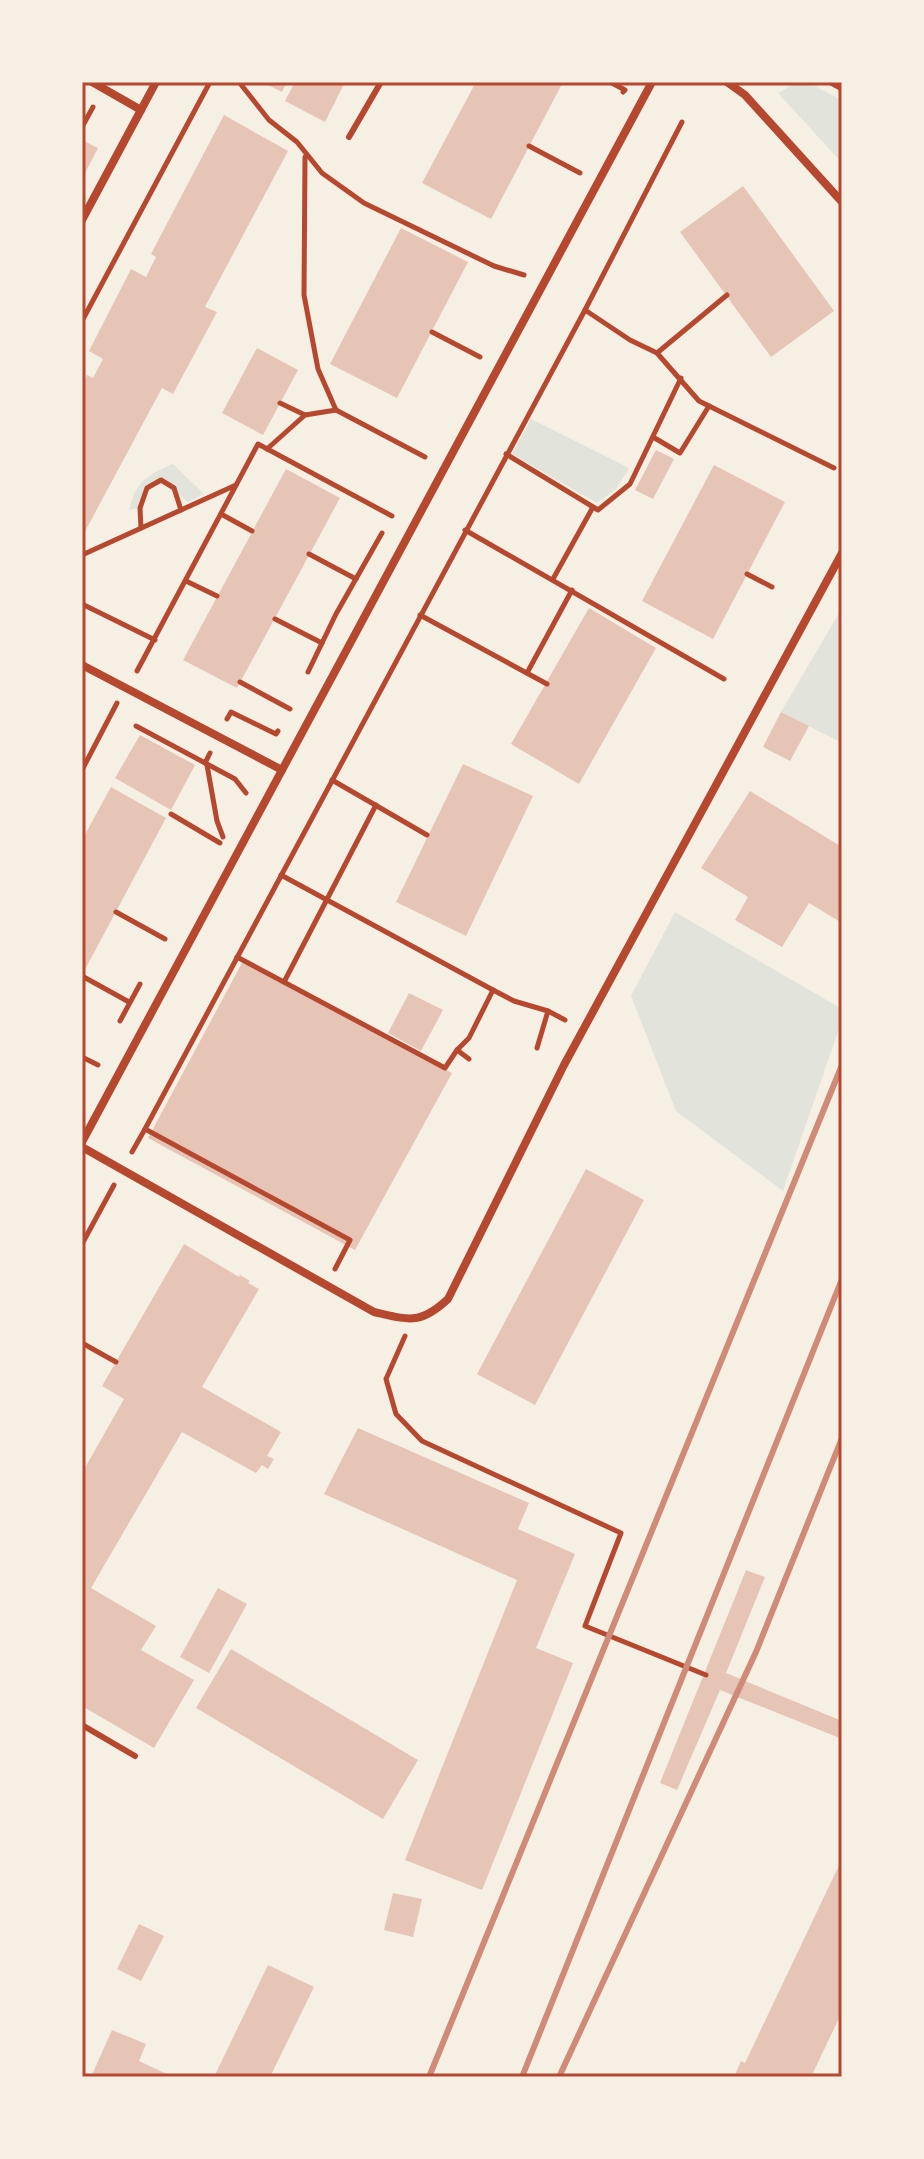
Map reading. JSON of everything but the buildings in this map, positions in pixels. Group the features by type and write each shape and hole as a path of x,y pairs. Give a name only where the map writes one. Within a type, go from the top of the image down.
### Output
{"street":[{"path":"92,82 141,110"},
{"path":"82,220 156,82"},
{"path":"652,82 82,1144 374,1312 412,1321 432,1314 448,1299 564,1065 842,553"},
{"path":"727,82 745,95 842,202"},
{"path":"82,665 282,770"}],"lane":[{"path":"349,137 381,82"},
{"path":"82,1725 135,1756"}],"path":[{"path":"82,321 210,82"},
{"path":"239,82 269,120 297,142 305,156 322,173 364,203 494,266 524,275"},
{"path":"610,82 625,90"},
{"path":"829,82 842,89"},
{"path":"82,127 96,101"},
{"path":"326,1284 350,1240 145,1129 585,310 682,122"},
{"path":"529,146 580,173"},
{"path":"305,156 304,295 318,369 336,410"},
{"path":"657,353 727,295"},
{"path":"585,310 630,340 657,353 699,401 834,468"},
{"path":"432,332 480,357"},
{"path":"506,454 598,510 630,484 681,378"},
{"path":"280,403 305,415"},
{"path":"653,437 680,453 709,406"},
{"path":"267,449 305,415 336,410 425,457"},
{"path":"82,770 155,640 258,444 392,516"},
{"path":"141,529 140,508 147,488 161,480 174,488 181,510"},
{"path":"82,555 237,485"},
{"path":"553,579 593,507"},
{"path":"221,514 252,531"},
{"path":"465,530 724,679"},
{"path":"309,554 356,579"},
{"path":"747,574 772,587"},
{"path":"186,581 217,596"},
{"path":"527,673 572,590"},
{"path":"82,604 155,640"},
{"path":"420,615 547,684"},
{"path":"275,619 322,643"},
{"path":"240,682 290,709"},
{"path":"136,726 235,779 246,792"},
{"path":"171,814 221,840 207,764"},
{"path":"332,780 427,835"},
{"path":"284,982 376,805"},
{"path":"281,875 514,1001 548,1011 569,1023"},
{"path":"116,912 165,939"},
{"path":"237,957 445,1068 469,1038 493,990"},
{"path":"82,976 129,1002"},
{"path":"537,1048 548,1011"},
{"path":"457,1050 469,1059"},
{"path":"82,1057 98,1065"},
{"path":"412,1321 386,1379 396,1414 422,1441 621,1533 585,1626 706,1675"},
{"path":"82,1343 116,1362"}],"shaded area":[{"path":"797,82 807,82 842,100 842,163 778,93"},
{"path":"531,419 629,468 616,489 597,503 512,454"},
{"path":"173,464 204,494 188,502 161,480 147,488 140,508 129,510 135,492 144,480"},
{"path":"842,608 842,743 781,712"},
{"path":"675,912 842,1009 842,1020 783,1191 676,1111 631,996"}],"railway":[{"path":"429,2077 842,1065"},
{"path":"522,2077 842,1279"},
{"path":"559,2077 756,1652 842,1438"}]}
